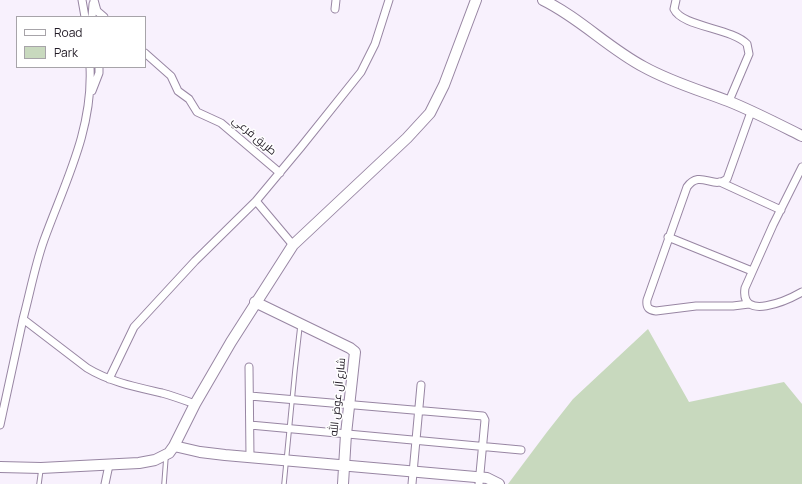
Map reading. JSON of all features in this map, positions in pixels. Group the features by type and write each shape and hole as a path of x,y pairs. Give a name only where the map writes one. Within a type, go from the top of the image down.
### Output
{"street":[{"path":"82,0 85,16"},
{"path":"92,16 93,0"},
{"path":"93,0 97,11 103,16"},
{"path":"334,9 336,0"},
{"path":"109,379 134,327 195,261 256,201 280,173 364,66 375,44 389,0"},
{"path":"0,467 41,468 109,465 147,462 166,456 174,446 195,404 255,302 293,245 407,138 430,113 444,85 476,0"},
{"path":"543,0 578,20 624,56 644,68 678,84 728,102 802,136"},
{"path":"676,0 674,6 675,11 682,16 694,22 739,38 747,44 749,51 747,58 728,102"},
{"name":"طريق فرعي","path":"146,54 170,76 178,91 189,100 197,112 221,123 280,173"},
{"path":"0,425 23,319 40,252 82,137 89,99 90,68"},
{"path":"89,99 99,73 99,68"},
{"path":"720,182 724,182 728,176 751,112"},
{"path":"749,304 746,301 744,293 745,288 802,168"},
{"path":"781,210 720,182 698,179 689,184 668,237 647,300 648,309 656,311 696,306 734,306 749,304 758,307 785,300 802,292"},
{"path":"256,201 293,245"},
{"path":"668,237 752,271"},
{"name":"شارع آل عوض الله","path":"255,302 354,350 355,356 346,434 343,484"},
{"path":"23,319 87,368 109,379 195,404"},
{"path":"249,367 250,457"},
{"path":"412,484 421,385"},
{"path":"250,396 483,416 485,420 480,481"},
{"path":"250,425 521,450"},
{"path":"174,446 200,452 286,461 413,471 480,481 487,478 499,484"},
{"path":"106,484 109,465"}],"lane":[{"path":"284,484 301,323"},
{"path":"164,484 166,456"},
{"path":"40,484 41,468"}],"green space":[{"path":"648,329 689,402 784,382 802,404 802,484 508,484 573,399"}]}
